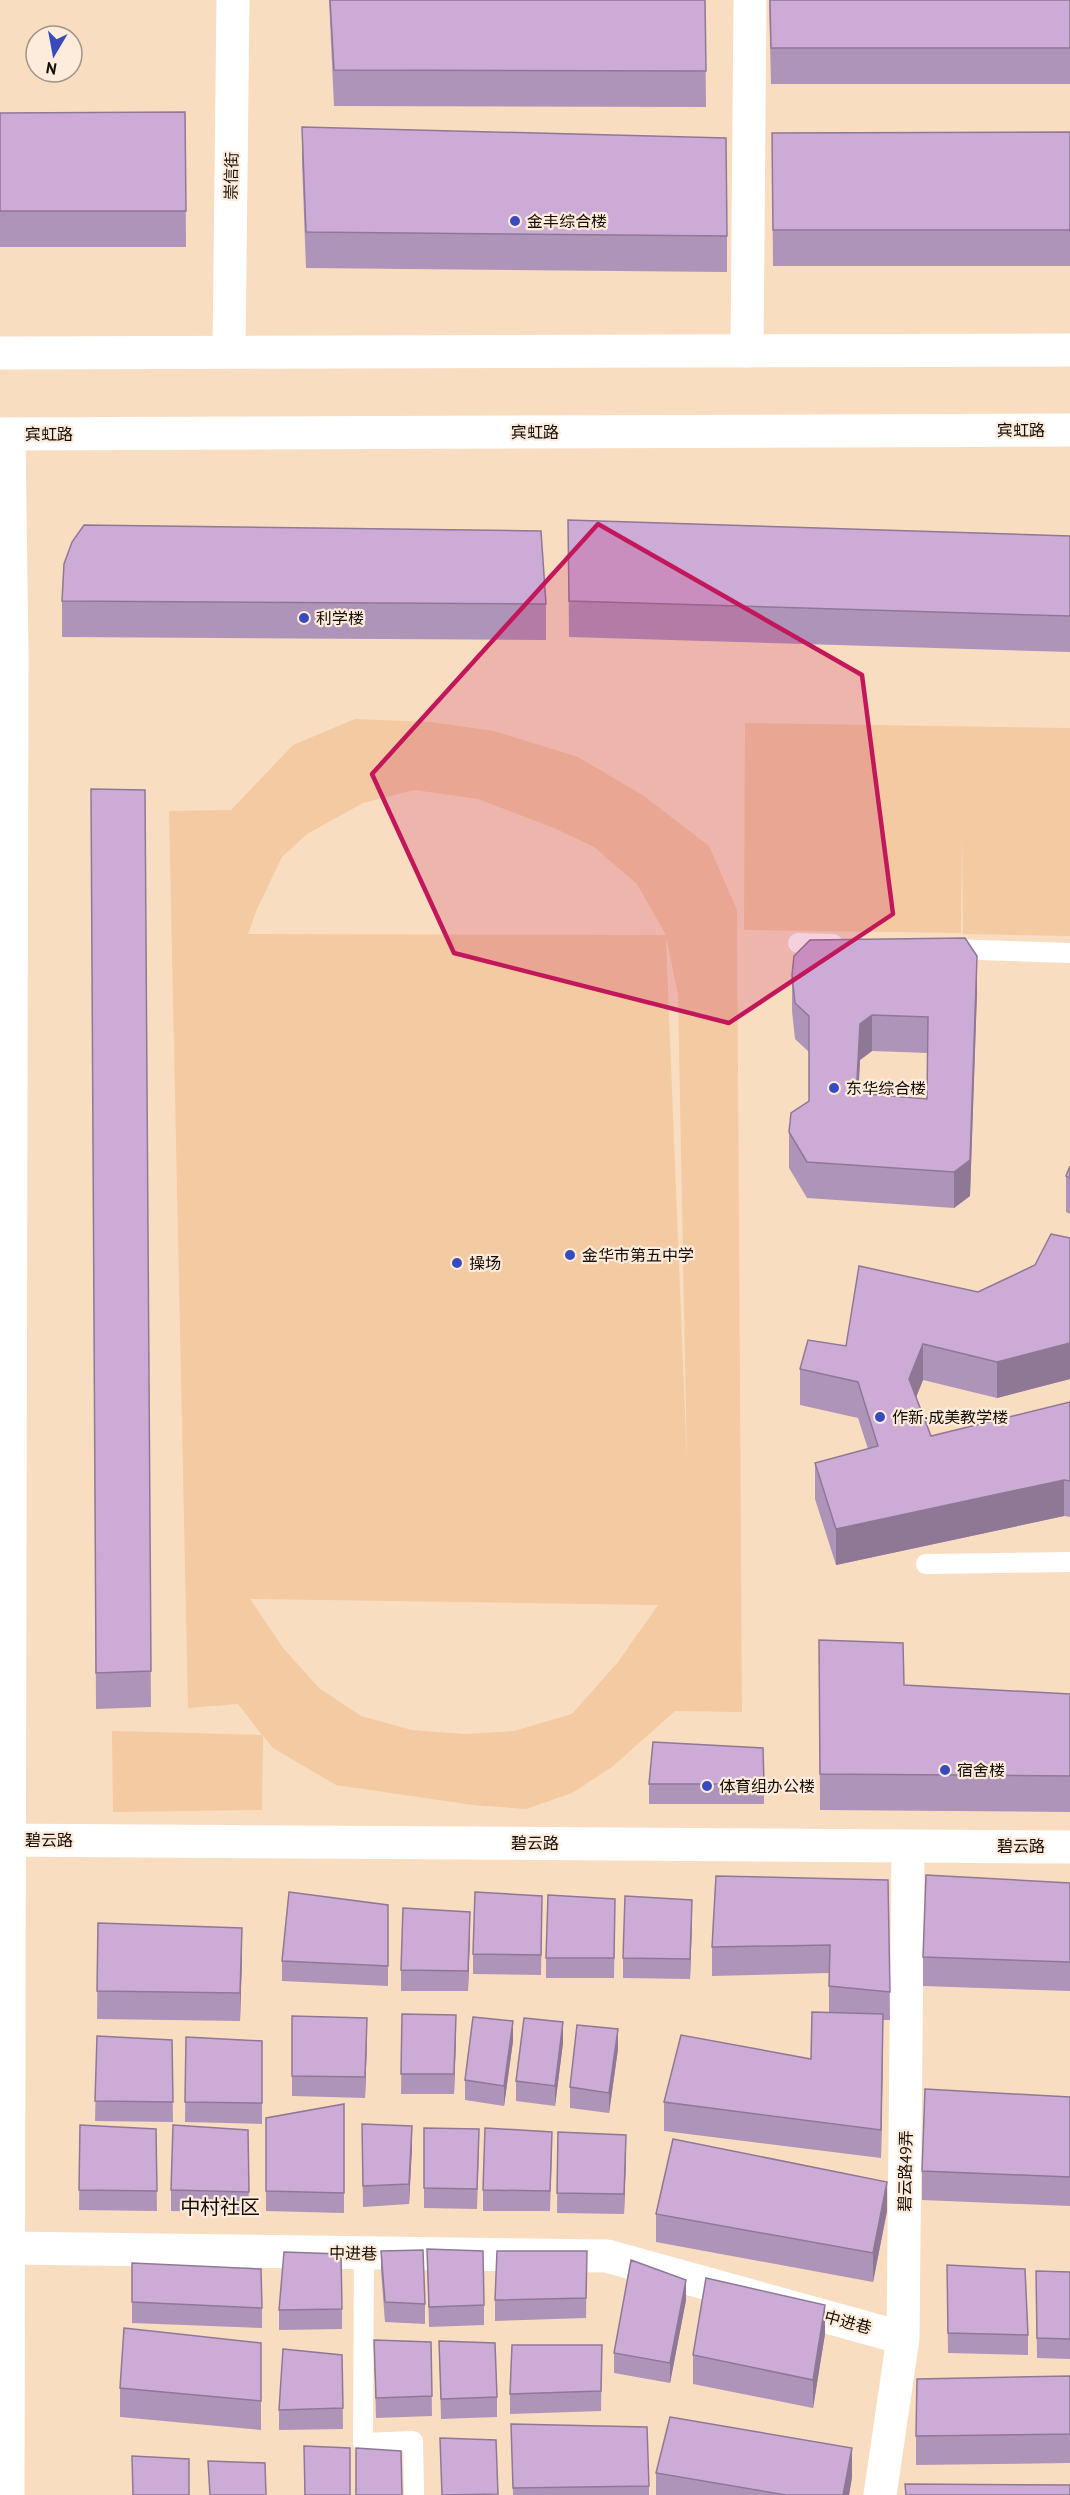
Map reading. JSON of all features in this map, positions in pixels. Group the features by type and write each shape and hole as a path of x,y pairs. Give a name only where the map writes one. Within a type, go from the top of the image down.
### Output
{"street":[{"name":"崇信街","path":"229,351 233,0"},
{"path":"747,351 750,0"},
{"path":"0,353 1070,350"},
{"name":"宾虹路","path":"5,434 1070,430"},
{"path":"5,434 12,654 5,1840 5,2237 8,2495"},
{"name":"碧云路","path":"5,1840 1070,1846"},
{"name":"碧云路49弄","path":"880,2495 903,2338 908,1846"},
{"name":"中进巷","path":"5,2237 364,2253 606,2256 903,2338"}],"lane":[{"path":"798,943 857,945"},
{"path":"928,948 1070,953"},
{"path":"926,1564 1070,1562"},
{"path":"364,2253 363,2443 413,2441 414,2495"}],"highlighted area":[{"path":"598,524 862,675 893,914 729,1023 454,953 372,774"}],"shaded area":[{"name":"操场","path":"355,719 430,722 494,731 578,757 644,796 709,846 737,910 742,1712 675,1711 612,1767 572,1793 526,1809 473,1805 336,1785 273,1748 263,1736 262,1810 113,1812 112,1731 262,1735 238,1704 188,1708 169,811 231,810 293,745","holes":["414,790 478,799 554,828 594,847 637,884 666,935 248,934 257,909 282,857 307,834 363,803","666,941 678,995 687,1464","250,1599 658,1605 618,1662 572,1714 514,1731 464,1734 412,1730 361,1716 319,1688 284,1649"]},
{"path":"745,723 1070,728 1070,936 963,934 962,831 961,933 744,930"}],"building":[{"path":"330,0 705,0 706,71 334,70"},
{"path":"770,0 1070,0 1070,48 771,48"},
{"path":"185,112 186,211 0,211 0,113"},
{"name":"金丰综合楼","path":"302,127 726,138 727,236 306,232"},
{"path":"1070,132 1070,230 773,230 772,133"},
{"path":"568,520 1070,536 1070,616 569,601"},
{"path":"84,525 541,531 546,604 62,601 64,564 72,542"},
{"path":"91,789 145,790 151,1671 96,1673"},
{"name":"东华综合楼","path":"965,938 977,956 970,1160 954,1172 807,1162 789,1132 791,1113 809,1101 809,1016 795,1003 792,975 794,956 810,940","holes":["872,1015 928,1017 927,1099 867,1094 857,1080 860,1024"]},
{"path":"1070,1166 1070,1178 1066,1176"},
{"path":"1051,1234 1070,1238 1070,1343 997,1362 923,1344 909,1379 931,1436 1070,1402 1070,1481 1064,1480 836,1529 815,1463 878,1446 858,1382 800,1369 808,1340 846,1346 859,1266 978,1292 1035,1265"},
{"name":"宿舍楼","path":"819,1640 903,1643 904,1685 1070,1694 1070,1776 820,1774"},
{"path":"653,1742 763,1748 764,1784 649,1784"},
{"path":"926,1875 1070,1883 1070,1962 923,1957"},
{"path":"716,1876 888,1880 890,1992 829,1986 830,1945 712,1947"},
{"path":"289,1892 388,1905 388,1966 282,1961"},
{"path":"475,1892 542,1896 541,1955 473,1954"},
{"path":"548,1895 615,1899 614,1958 546,1958"},
{"path":"625,1896 692,1900 690,1959 623,1958"},
{"path":"403,1908 470,1912 468,1971 401,1970"},
{"path":"98,1923 242,1928 240,1993 97,1991"},
{"path":"812,2012 883,2014 881,2130 664,2102 681,2035 811,2059"},
{"path":"402,2014 456,2015 454,2074 401,2074"},
{"path":"292,2016 367,2018 365,2077 292,2076"},
{"path":"473,2017 513,2021 504,2086 465,2080"},
{"path":"524,2018 563,2022 555,2086 516,2081"},
{"path":"577,2025 618,2029 609,2093 570,2087"},
{"path":"97,2036 172,2040 173,2102 95,2101"},
{"path":"186,2037 262,2041 262,2103 185,2102"},
{"path":"925,2089 1070,2097 1070,2177 922,2171"},
{"path":"344,2104 344,2193 266,2191 266,2118"},
{"path":"362,2124 412,2126 409,2184 363,2186"},
{"path":"80,2125 156,2129 157,2191 79,2190"},
{"path":"173,2125 248,2130 249,2192 171,2190"},
{"path":"424,2128 479,2129 477,2189 424,2188"},
{"path":"485,2128 552,2132 550,2191 483,2190"},
{"path":"558,2132 626,2135 624,2194 557,2193"},
{"path":"673,2139 887,2182 873,2253 656,2214"},
{"path":"427,2249 483,2251 484,2305 429,2307"},
{"path":"423,2250 425,2304 385,2302 381,2251"},
{"path":"497,2251 587,2251 586,2298 495,2300"},
{"path":"284,2252 341,2254 342,2309 279,2310"},
{"path":"631,2260 686,2280 670,2363 614,2353"},
{"path":"132,2263 261,2269 262,2308 132,2302"},
{"path":"947,2265 1025,2269 1028,2335 948,2333"},
{"path":"1036,2271 1070,2272 1070,2339 1037,2338"},
{"path":"706,2278 825,2305 813,2380 693,2355"},
{"path":"124,2328 261,2343 261,2401 120,2388"},
{"path":"374,2340 431,2342 432,2396 376,2398"},
{"path":"439,2341 495,2343 497,2397 441,2399"},
{"path":"512,2345 602,2345 601,2391 510,2394"},
{"path":"283,2349 342,2355 343,2408 279,2410"},
{"path":"1070,2376 1070,2434 916,2436 917,2379"},
{"path":"670,2417 852,2448 843,2495 786,2495 656,2473"},
{"path":"511,2424 647,2427 649,2486 513,2488"},
{"path":"440,2438 496,2440 498,2494 442,2495"},
{"path":"304,2446 350,2448 350,2495 305,2495"},
{"path":"356,2448 401,2451 402,2495 356,2495"},
{"path":"132,2456 189,2459 189,2495 133,2495"},
{"path":"208,2461 265,2463 266,2495 210,2495"},
{"path":"905,2484 1070,2485 1070,2495 906,2495"}],"place":[{"name":"金丰综合楼","path":"515,221"},
{"name":"利学楼","path":"304,618"},
{"name":"东华综合楼","path":"834,1088"},
{"name":"金华市第五中学","path":"570,1255"},
{"name":"操场","path":"457,1263"},
{"name":"作新·成美教学楼","path":"880,1417"},
{"name":"宿舍楼","path":"945,1770"},
{"name":"体育组办公楼","path":"707,1786"}],"district":[{"name":"中村社区","path":"220,2207"}]}
